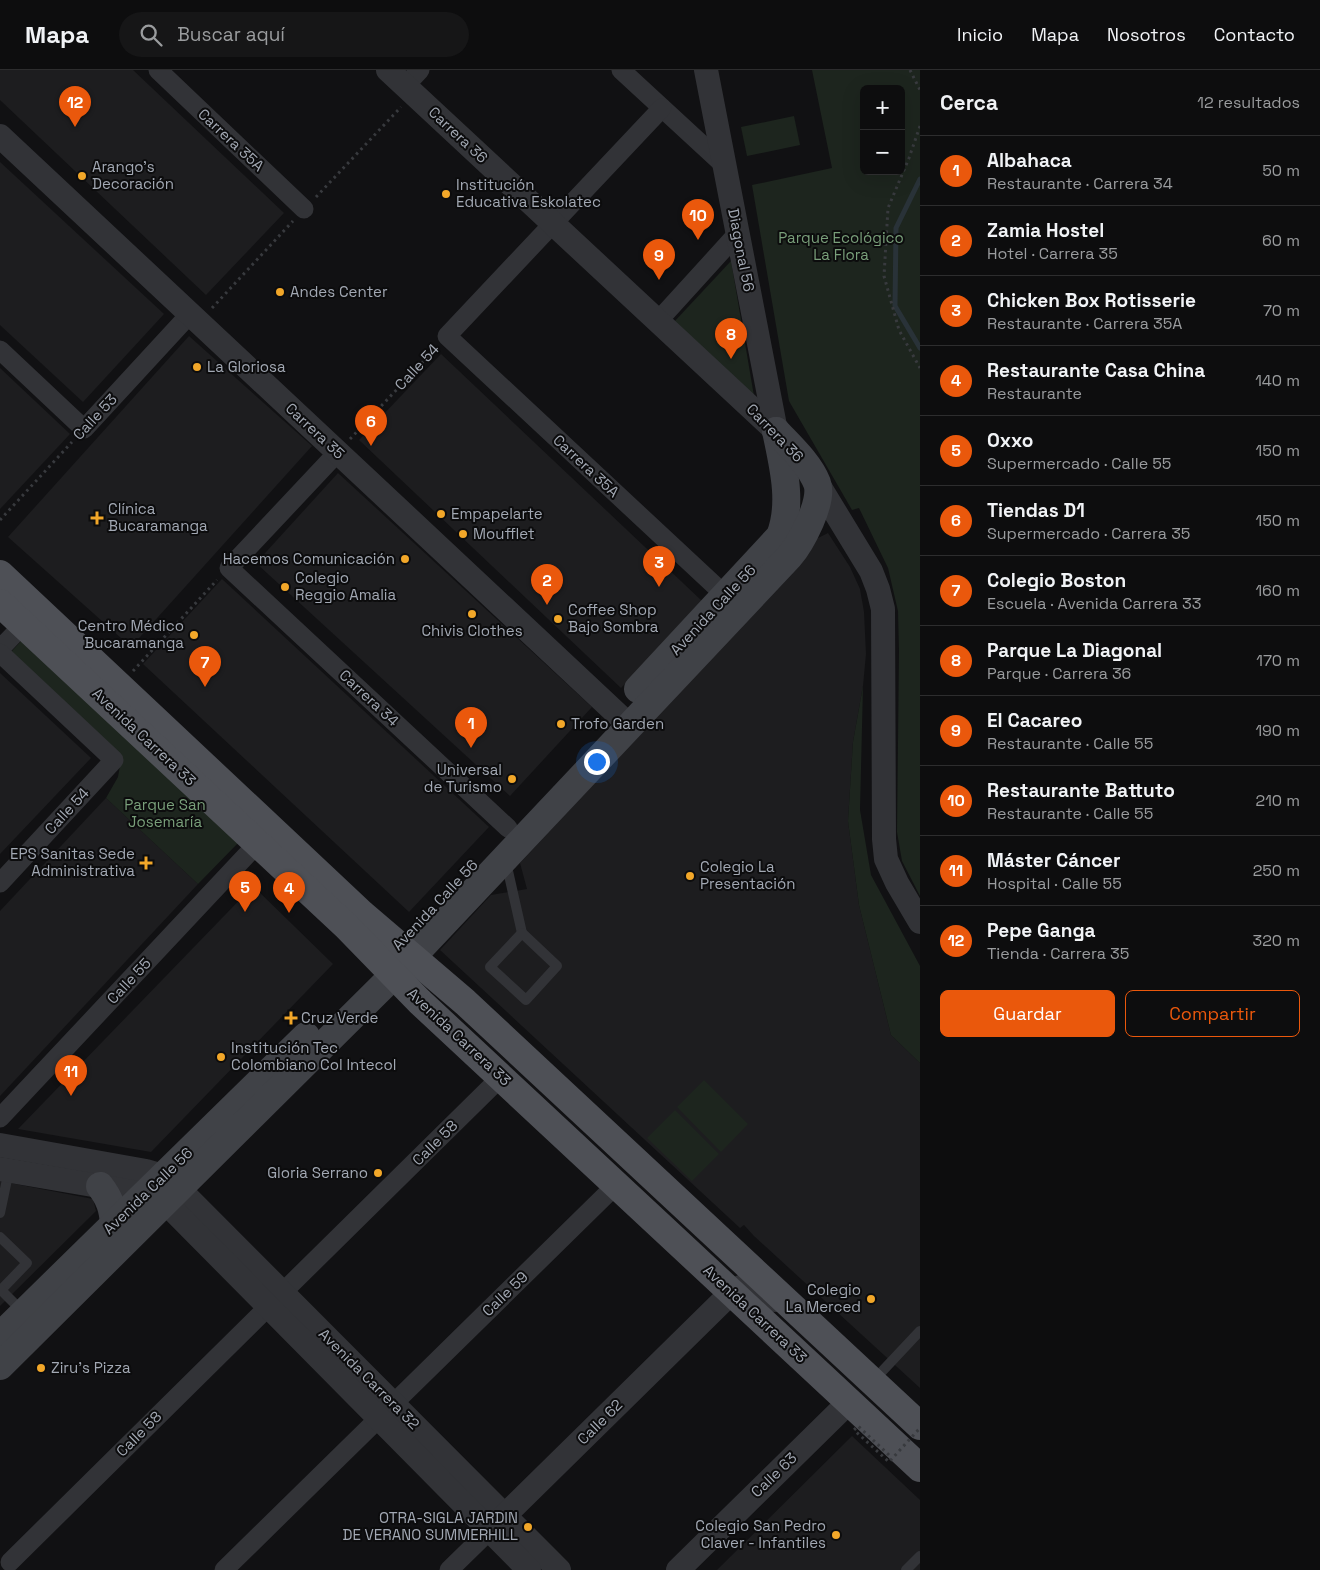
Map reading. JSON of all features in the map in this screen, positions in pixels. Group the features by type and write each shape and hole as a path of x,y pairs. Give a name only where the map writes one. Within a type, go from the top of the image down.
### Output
{"main road":[{"name":"Carrera 36","path":"776,431 799,456 818,484"},
{"name":"Avenida Calle 56","path":"0,1366 163,1190 396,960 505,858 726,596 773,546 780,536 785,522 786,487 776,431"},
{"name":"Avenida Calle 56","path":"396,960 508,828 795,551 812,519 818,484"},
{"name":"Avenida Carrera 33","path":"0,574 362,914 396,960 501,1077 616,1185 743,1288 849,1402 920,1468"},
{"name":"Avenida Carrera 33","path":"0,603 346,926 396,960 465,1002 920,1427"},
{"path":"100,1186 114,1211 114,1224"},
{"name":"Avenida Calle 56","path":"0,1336 114,1224 163,1190"}],"street":[{"name":"Carrera 35A","path":"158,70 304,209"},
{"path":"621,70 724,165"},
{"name":"Diagonal 56","path":"706,70 776,431"},
{"name":"Carrera 36","path":"405,75 553,223 776,431"},
{"name":"Calle 54","path":"447,336 662,108"},
{"name":"Carrera 35","path":"0,136 623,719"},
{"path":"658,321 738,233"},
{"name":"Calle 53","path":"84,429 190,314"},
{"name":"Carrera 35A","path":"447,336 726,596"},
{"path":"0,350 84,429"},
{"path":"229,568 338,452"},
{"name":"Carrera 36","path":"818,484 871,571 883,609 884,839 886,859 897,883 920,922"},
{"name":"Carrera 34","path":"229,568 508,828"},
{"path":"0,649 23,624"},
{"name":"Calle 54","path":"0,653 114,760 0,883"},
{"name":"Calle 55","path":"0,1118 258,844"},
{"name":"Calle 58","path":"9,1562 501,1077"},
{"path":"0,1145 146,1171 163,1190"},
{"path":"4,1169 100,1186 163,1190"},
{"name":"Calle 59","path":"224,1570 616,1185"},
{"name":"Avenida Carrera 32","path":"163,1190 276,1299 497,1523 560,1570"},
{"name":"Avenida Carrera 33","path":"743,1288 762,1288 817,1340 830,1348 840,1351"},
{"name":"Calle 62","path":"449,1570 743,1288"},
{"name":"Calle 63","path":"678,1570 849,1402"},
{"name":"Avenida Carrera 32","path":"497,1523 529,1570"}],"lane":[{"path":"505,858 522,933 557,966 526,1000 490,967 522,933"},
{"path":"0,1213 4,1169"},
{"path":"0,1237 28,1264 1,1289 24,1312"},
{"path":"872,1382 920,1331"},
{"path":"906,1570 920,1556"}],"path":[{"path":"910,70 920,90"},
{"path":"920,126 888,208 884,276 899,330 920,368"},
{"name":"Calle 54","path":"338,452 447,336"},
{"name":"Calle 53","path":"0,520 84,429"},
{"path":"132,671 229,568"},
{"path":"890,1455 858,1426 854,1430 889,1462 920,1427"}],"shaded area":[{"path":"0,70 133,70 284,213 206,295 0,100"},
{"path":"0,162 164,314 83,402 0,325"},
{"path":"189,336 312,446 131,647 8,537"},
{"path":"441,354 702,601 621,688 359,440"},
{"path":"0,368 70,434 0,509"},
{"path":"338,473 592,707 510,796 256,563"},
{"name":"Colegio La Presentación","path":"828,533 850,567 860,589 864,612 866,654 863,686 853,742 848,821 859,905 891,1035 920,1063 920,1388 744,1225 740,1228 440,950 491,895 527,889 520,863 800,561 814,540"},
{"path":"222,579 489,827 409,912 143,664"},
{"path":"0,673 91,758 0,854"},
{"path":"106,798 198,884 0,1096 0,911"},
{"path":"253,886 333,964 151,1152 18,1129"},
{"path":"0,1181 93,1199 96,1211 0,1306"},
{"name":"Colegio San Pedro Claver - Infantiles","path":"852,1436 920,1500 920,1570 717,1570"}],"green space":[{"name":"Parque Ecológico La Flora","path":"812,70 920,70 920,896 902,861 897,832 898,611 888,568 859,508 852,510 789,401 752,185 832,168"},
{"path":"794,116 800,145 747,156 741,127"},
{"path":"731,261 754,396 674,322"},
{"name":"Parque San Josemaría","path":"23,639 238,843 198,884 106,798 118,777 121,760 11,652"},
{"path":"863,686 860,810 871,875 920,966 920,1063 891,1035 859,905 848,821 853,742"},
{"path":"704,1080 748,1124 721,1152 677,1107"},
{"path":"675,1110 719,1154 692,1181 647,1138"}],"waterway":[{"path":"920,179 896,228 895,306 920,348"}],"place":[{"name":"Pepe Ganga","path":"75,127"},
{"name":"Arango's Decoración","path":"82,176"},
{"name":"Institución Educativa Eskolatec","path":"446,194"},
{"name":"Restaurante Battuto","path":"698,240"},
{"name":"El Cacareo","path":"659,280"},
{"name":"Andes Center","path":"280,292"},
{"name":"Parque La Diagonal","path":"731,359"},
{"name":"La Gloriosa","path":"197,367"},
{"name":"Tiendas D1","path":"371,446"},
{"name":"Empapelarte","path":"441,514"},
{"name":"Clínica Bucaramanga","path":"97,518"},
{"name":"Moufflet","path":"463,534"},
{"name":"Hacemos Comunicación","path":"405,559"},
{"name":"Colegio Reggio Amalia","path":"285,587"},
{"name":"Chicken Box Rotisserie","path":"659,587"},
{"name":"Zamia Hostel","path":"547,605"},
{"name":"Chivis Clothes","path":"472,614"},
{"name":"Coffee Shop Bajo Sombra","path":"558,619"},
{"name":"Centro Médico Bucaramanga","path":"194,635"},
{"name":"Colegio Boston","path":"205,687"},
{"name":"Trofo Garden","path":"561,724"},
{"name":"Albahaca","path":"471,748"},
{"name":"Universal de Turismo","path":"512,779"},
{"name":"EPS Sanitas Sede Administrativa","path":"146,863"},
{"name":"Colegio La Presentación","path":"690,876"},
{"name":"Oxxo","path":"245,912"},
{"name":"Restaurante Casa China","path":"289,913"},
{"name":"Cruz Verde","path":"291,1018"},
{"name":"Institución Tec Colombiano Col Intecol","path":"221,1057"},
{"name":"Máster Cáncer","path":"71,1096"},
{"name":"Gloria Serrano","path":"378,1173"},
{"name":"Colegio La Merced","path":"871,1299"},
{"name":"Ziru’s Pizza","path":"41,1368"},
{"name":"OTRA-SIGLA JARDIN DE VERANO SUMMERHILL","path":"528,1527"},
{"name":"Colegio San Pedro Claver - Infantiles","path":"836,1535"}]}
